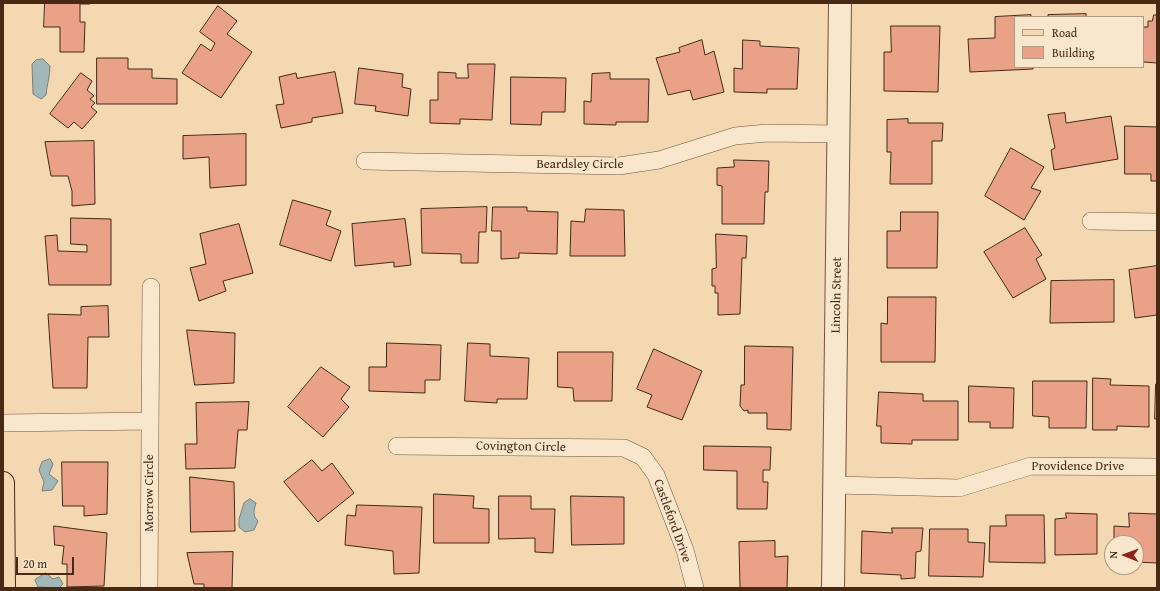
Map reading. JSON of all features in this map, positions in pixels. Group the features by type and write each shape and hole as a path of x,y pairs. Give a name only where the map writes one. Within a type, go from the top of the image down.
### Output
{"main road":[{"path":"3,483 4,588"}],"street":[{"name":"Lincoln Street","path":"833,588 840,3"},
{"name":"Beardsley Circle","path":"365,161 619,166 659,160 735,136 766,133 839,134"},
{"path":"1091,221 1157,222"},
{"name":"Morrow Circle","path":"149,588 151,287"},
{"path":"3,423 150,421"},
{"name":"Covington Circle","path":"397,446 624,448 643,457"},
{"name":"Castleford Drive","path":"643,457 656,475 685,550 695,588"},
{"name":"Providence Drive","path":"834,486 959,488 1030,466 1157,467"}],"shaded area":[{"path":"43,59 50,66 50,70 46,95 41,99 33,94 32,64 36,60"},
{"path":"50,459 53,464 49,474 58,481 52,490 42,491 44,482 39,470 42,462"},
{"path":"250,499 256,503 254,515 258,521 254,530 245,532 239,527 239,519 244,503"},
{"path":"46,573 53,579 59,577 63,584 59,588 38,587 35,580"}],"building":[{"path":"45,3 90,3 80,4 80,22 85,22 84,52 60,52 60,27 44,27"},
{"path":"218,6 237,21 227,34 252,52 221,98 182,73 201,44 211,51 215,43 200,32"},
{"path":"1086,14 1086,16 1048,16"},
{"path":"1031,15 1014,16 1014,68 1033,69 970,72 968,39 995,38 995,17"},
{"path":"1154,15 1157,15 1157,63 1144,62 1144,27 1148,27 1148,21 1152,21"},
{"path":"891,26 940,26 938,92 884,91 884,52 891,52"},
{"path":"702,40 705,55 714,51 724,92 693,100 690,90 668,95 656,58 680,52 679,48"},
{"path":"743,40 760,41 760,46 799,48 797,89 767,89 767,93 734,92 734,68 742,69"},
{"path":"97,58 128,58 128,69 152,69 152,78 177,79 177,104 97,104"},
{"path":"468,64 495,64 492,120 460,119 460,124 430,123 430,100 438,100 438,72 456,73 456,78 468,78"},
{"path":"359,68 403,74 402,87 411,89 408,116 375,111 376,106 355,104"},
{"path":"335,72 343,113 312,118 312,122 281,128 276,105 284,104 279,77 296,73 297,78"},
{"path":"81,73 92,81 87,90 94,96 90,99 95,103 91,107 97,112 82,129 74,122 68,128 50,114"},
{"path":"610,73 610,79 649,79 648,122 616,122 616,125 584,124 584,101 591,102 592,74"},
{"path":"511,77 566,78 565,112 542,112 541,125 511,124"},
{"path":"1065,113 1066,123 1111,116 1118,159 1054,170 1051,150 1055,148 1048,115"},
{"path":"908,119 908,123 943,123 942,141 932,141 932,184 890,184 891,152 887,152 887,120"},
{"path":"1125,126 1157,127 1157,181 1151,181 1151,174 1125,174"},
{"path":"246,134 246,185 210,188 209,157 183,159 183,136"},
{"path":"94,141 95,204 72,206 72,191 68,176 51,176 45,142"},
{"path":"1011,148 1044,167 1031,188 1041,191 1024,220 985,196"},
{"path":"734,160 769,161 768,192 765,192 764,224 722,224 722,186 717,185 717,168 734,167"},
{"path":"293,200 331,211 326,225 341,231 331,261 280,245"},
{"path":"487,207 486,232 479,232 478,263 461,263 461,254 422,253 421,209"},
{"path":"493,207 527,207 527,211 558,212 557,254 519,253 519,258 501,259 501,231 492,231"},
{"path":"586,209 624,210 625,256 570,256 571,221 584,222"},
{"path":"901,212 938,212 937,268 887,268 887,231 900,231"},
{"path":"71,218 111,219 111,285 49,285 45,236 57,235 58,251 87,252 87,245 71,244"},
{"path":"405,219 411,265 394,267 394,262 355,266 352,224"},
{"path":"239,224 253,273 223,281 226,291 199,301 190,268 206,264 200,234"},
{"path":"1025,228 1042,255 1036,259 1046,279 1013,298 984,252"},
{"path":"716,234 747,236 746,258 742,258 740,314 718,315 718,293 715,293 715,286 712,286 712,269 716,268"},
{"path":"1157,266 1157,315 1135,318 1129,270"},
{"path":"1114,280 1114,322 1050,323 1051,281"},
{"path":"888,297 936,297 935,362 881,362 881,323 887,324"},
{"path":"108,306 109,337 88,337 87,388 53,388 48,314 81,315 81,307"},
{"path":"187,330 235,333 234,383 195,385"},
{"path":"387,343 441,345 440,380 425,380 425,393 369,391 369,367 386,367"},
{"path":"468,343 490,344 490,356 529,358 527,399 497,399 497,403 465,401"},
{"path":"745,346 793,347 791,430 767,429 767,413 748,413 748,410 744,411 740,406 741,385 744,385"},
{"path":"654,349 702,371 682,420 647,407 652,395 637,389"},
{"path":"558,352 613,352 612,401 574,401 573,388 558,387"},
{"path":"321,367 350,387 341,399 349,407 323,437 288,407"},
{"path":"1093,378 1111,379 1110,385 1149,386 1149,427 1117,426 1117,430 1093,430"},
{"path":"1033,381 1087,381 1086,428 1049,428 1049,417 1033,416"},
{"path":"1156,384 1157,419 1155,419"},
{"path":"969,386 1014,388 1013,428 990,428 990,422 969,422"},
{"path":"879,392 923,394 923,401 958,401 958,440 912,440 912,444 881,443 881,426 877,426"},
{"path":"249,402 247,430 238,430 235,468 186,469 185,444 197,444 196,403"},
{"path":"704,446 771,447 770,470 763,470 763,482 768,482 767,509 737,509 737,471 704,470"},
{"path":"312,460 322,471 332,463 354,493 318,522 284,482"},
{"path":"62,462 108,462 107,514 84,516 84,506 63,506"},
{"path":"190,477 234,482 235,531 191,532"},
{"path":"434,494 474,496 473,508 489,509 489,543 434,543"},
{"path":"499,496 531,496 531,509 555,509 553,553 535,552 535,538 499,539"},
{"path":"571,496 624,497 624,544 572,545"},
{"path":"357,505 422,507 419,573 394,574 393,551 345,545 347,515 355,516"},
{"path":"1066,513 1097,514 1097,554 1055,555 1055,519 1066,518"},
{"path":"1129,513 1157,514 1157,563 1144,562 1144,535 1114,535 1114,526 1129,527"},
{"path":"1006,515 1044,515 1045,563 989,562 990,526 1006,526"},
{"path":"54,526 107,533 104,586 67,587 67,564 62,564 64,546 55,545"},
{"path":"892,528 923,528 921,551 916,552 915,578 901,579 901,575 861,573 862,531 892,533"},
{"path":"930,529 968,529 968,542 985,543 983,577 929,576"},
{"path":"775,541 775,557 788,556 787,588 740,588 739,542"},
{"path":"233,552 232,588 204,588 204,584 194,584 187,553"}]}
